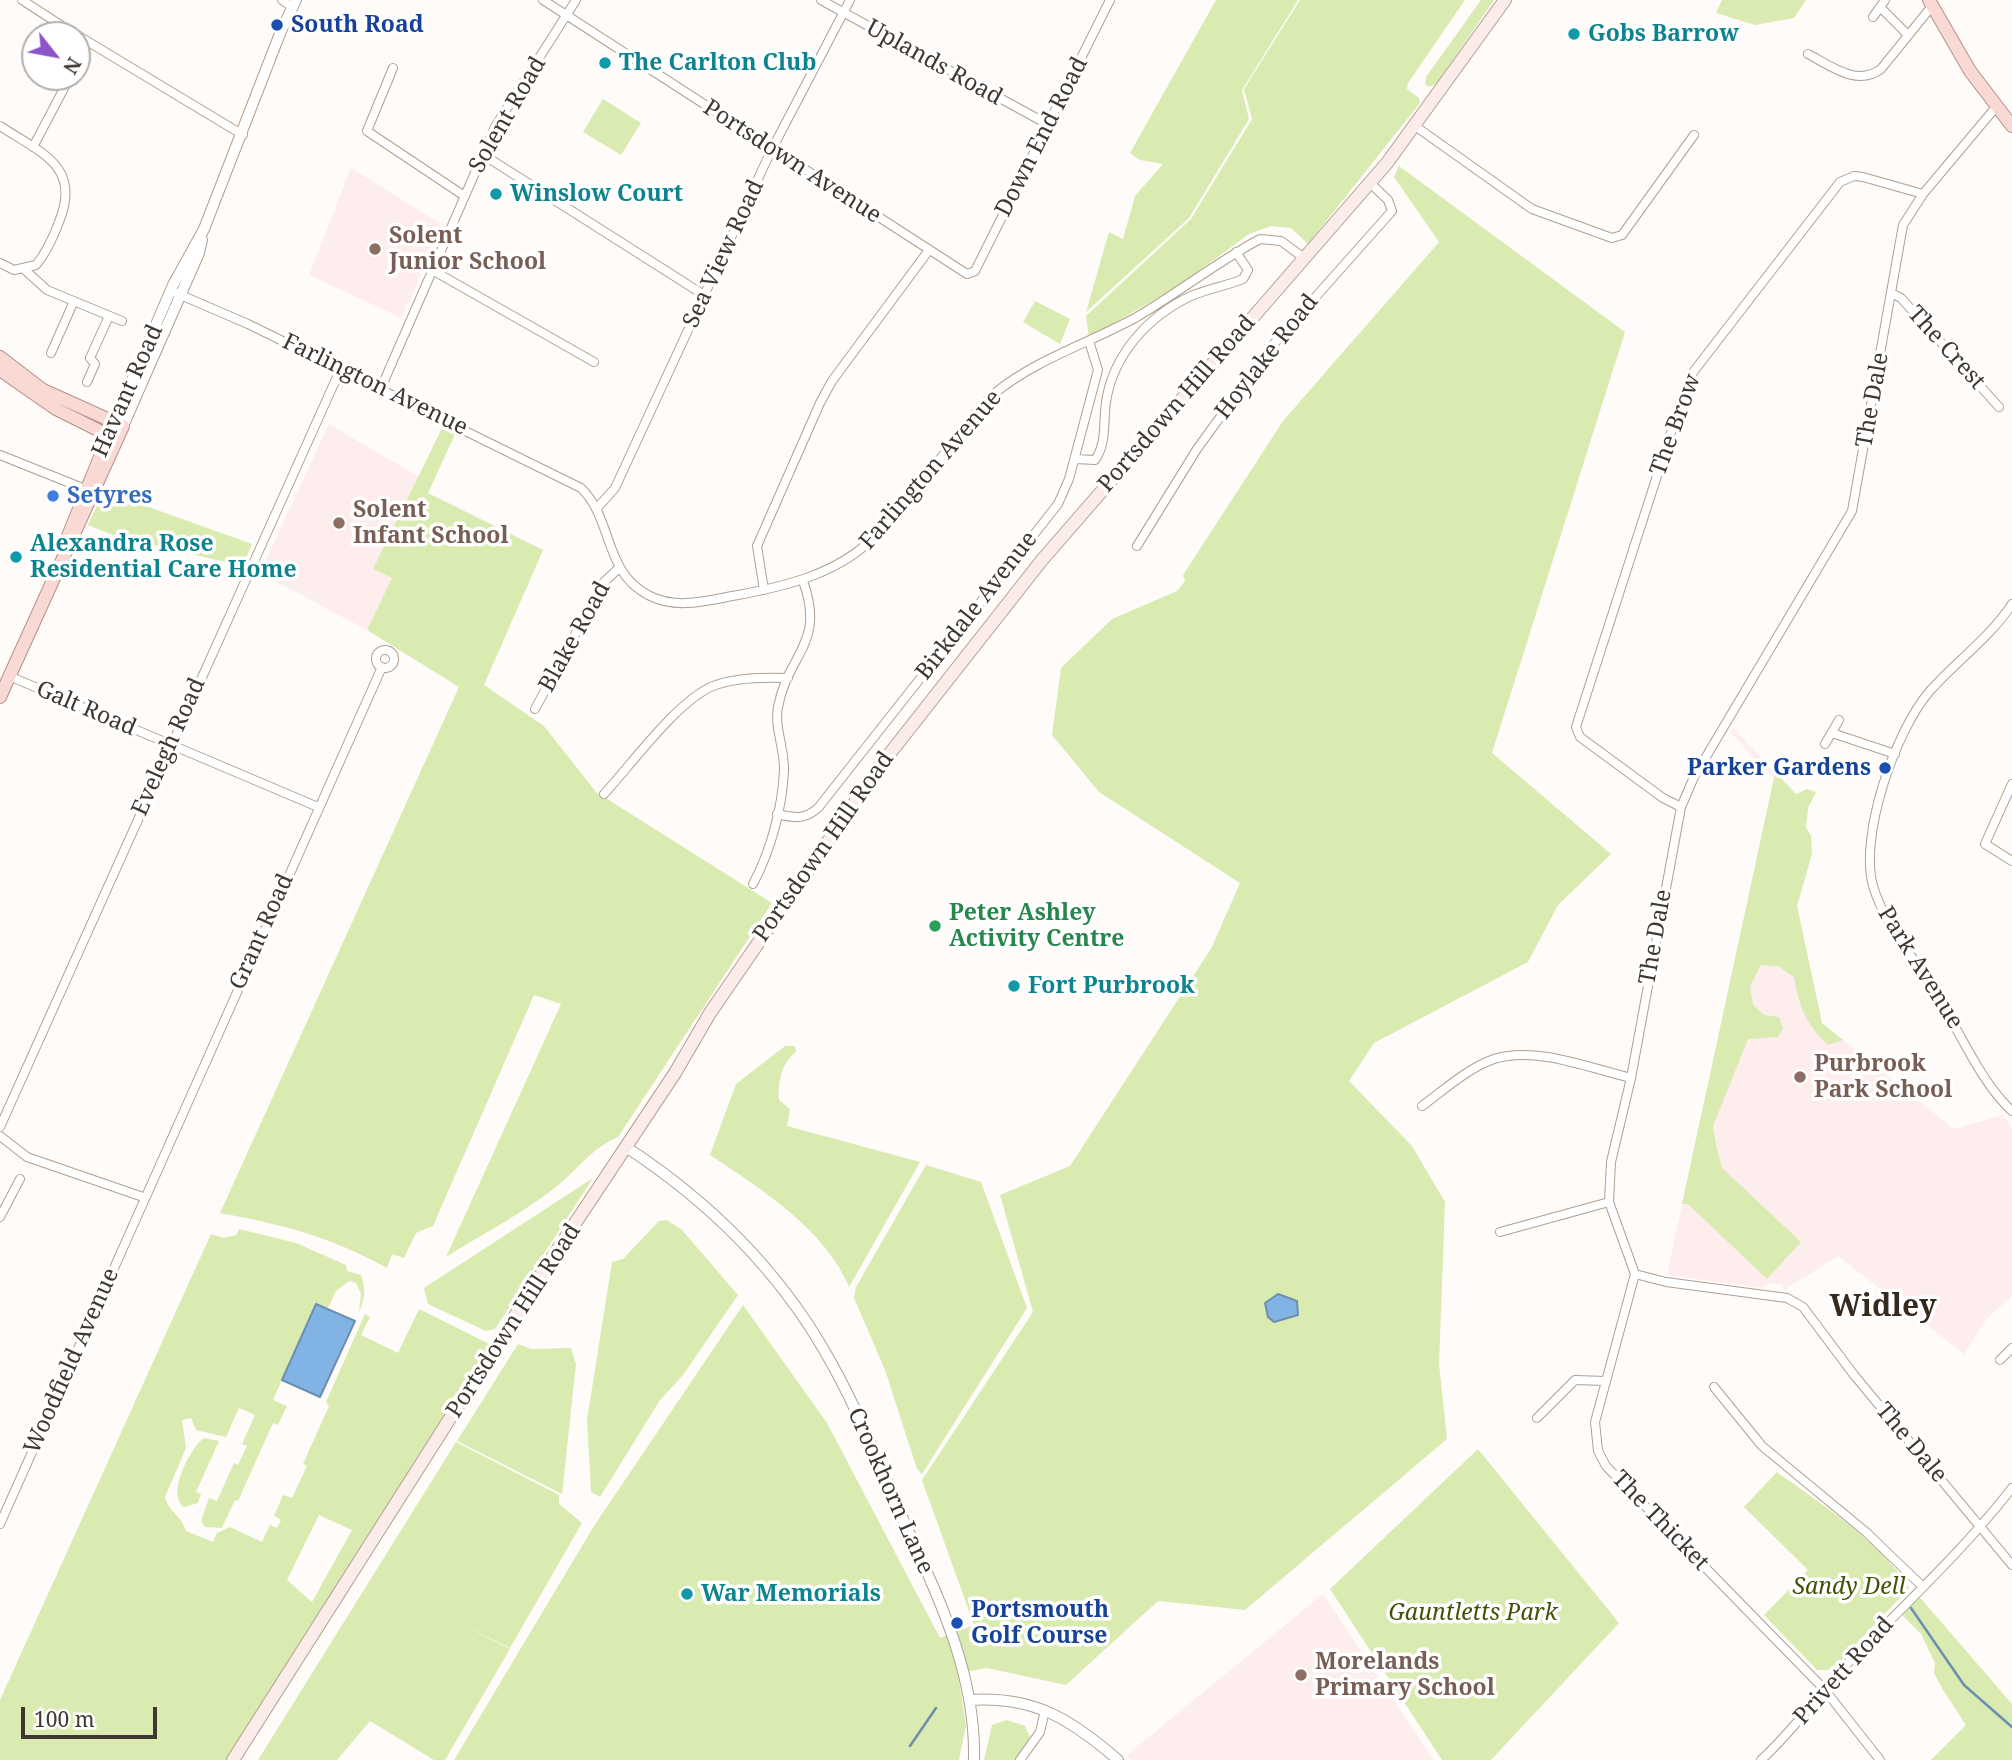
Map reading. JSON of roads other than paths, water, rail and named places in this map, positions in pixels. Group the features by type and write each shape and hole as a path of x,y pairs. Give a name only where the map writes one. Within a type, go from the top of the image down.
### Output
{"main road":[{"name":"Portsdown Hill Road","path":"233,1760 718,1001 880,766 1042,560 1370,183 1415,126 1505,0"},
{"path":"1930,3 1970,71 2012,126"},
{"path":"0,356 43,390 119,424"},
{"path":"0,370 56,410 113,438"},
{"name":"Havant Road","path":"62,556 81,524 119,424"},
{"name":"Havant Road","path":"0,697 62,556 85,489 113,438"}],"street":[{"path":"22,0 55,21"},
{"path":"282,0 294,3"},
{"name":"Portsdown Avenue","path":"543,0 964,273 972,274"},
{"name":"Solent Road","path":"381,388 463,195 495,127 576,0"},
{"name":"Uplands Road","path":"821,0 1049,125"},
{"name":"Sea View Road","path":"598,507 615,488 773,148 850,0"},
{"name":"Down End Road","path":"972,274 1110,0"},
{"name":"Havant Road","path":"119,424 176,295 184,262 204,230 294,3"},
{"path":"1808,54 1840,71 1861,78 1871,76 1881,69 1930,3"},
{"path":"1873,17 1882,4 1907,34"},
{"path":"91,45 243,135"},
{"path":"393,68 367,131 463,195"},
{"path":"33,148 63,91"},
{"path":"1923,194 1996,107"},
{"path":"0,126 61,171 68,198 49,248 36,265 25,270 14,270 0,263"},
{"path":"1415,126 1532,209 1612,238 1622,235 1695,135"},
{"path":"482,154 705,295"},
{"name":"The Brow","path":"1681,807 1663,799 1580,737 1576,727 1686,386 1694,371 1840,182 1854,176 1863,177 1923,194"},
{"name":"Hoylake Road","path":"1137,546 1197,449 1271,347 1392,211 1388,200 1370,183"},
{"name":"The Dale","path":"1923,194 1903,225 1852,511 1694,777 1681,807 1631,1078 1611,1162 1609,1202 1635,1274 1657,1281 1796,1301 2012,1564"},
{"name":"Farlington Avenue","path":"176,295 341,369 575,484 598,507 618,568 649,596 673,603 764,590 803,581 842,564 884,531 972,418 995,393 1032,369 1168,298 1260,239 1271,239 1291,247 1304,258"},
{"path":"764,590 757,546 820,403 832,381 929,250"},
{"path":"1075,459 1096,460 1101,450 1109,386 1124,352 1148,326 1191,296 1242,279 1248,270 1236,252"},
{"path":"25,270 47,290 122,321"},
{"path":"432,270 594,362"},
{"name":"The Crest","path":"1891,293 1901,298 1999,407"},
{"path":"51,353 74,301"},
{"path":"87,382 95,364 90,358 109,316"},
{"name":"Birkdale Avenue","path":"777,814 799,819 808,817 818,808 1058,504 1075,459 1098,370 1090,341"},
{"name":"Evelegh Road","path":"0,1127 341,369"},
{"path":"0,455 85,489"},
{"name":"Blake Road","path":"536,709 603,583 618,568"},
{"path":"753,884 767,858 784,770 777,710 811,626 809,597 803,581"},
{"name":"Park Avenue","path":"2012,604 2002,620 1928,693 1895,754 1876,811 1870,856 1873,885 1892,925 1953,1018 1997,1095 2012,1111"},
{"name":"Grant Road","path":"143,1197 382,667"},
{"name":"Galt Road","path":"9,676 318,807"},
{"path":"604,794 680,710 710,687 734,680 788,678"},
{"path":"1825,744 1839,720"},
{"path":"1832,733 1895,754"},
{"path":"2012,784 1985,844 2012,861"},
{"path":"612,785 621,794"},
{"path":"1422,1106 1484,1063 1513,1056 1539,1056 1631,1078"},
{"path":"0,1136 27,1157 143,1197"},
{"name":"Crookhorn Lane","path":"626,1147 670,1177 737,1234 796,1307 825,1351 943,1608 962,1660 970,1700 974,1760"},
{"path":"0,1217 4,1204 20,1179"},
{"name":"Woodfield Avenue","path":"0,1524 143,1197"},
{"path":"1500,1232 1609,1202"},
{"name":"The Thicket","path":"1635,1274 1595,1422 1595,1436 1606,1466 1824,1689 1880,1760"},
{"path":"2000,1360 2012,1348"},
{"path":"1537,1418 1575,1380 1605,1381"},
{"path":"1714,1387 1762,1446 1866,1532 1922,1586"},
{"name":"Privett Road","path":"1761,1760 1783,1740 1824,1689 1980,1527 2012,1488"},
{"path":"970,1700 1026,1702 1083,1732 1118,1760"},
{"path":"1020,1760 1040,1732 1045,1710"}],"water":[{"path":"1278,1294 1297,1301 1298,1315 1274,1322 1268,1317 1265,1303"},
{"path":"316,1304 355,1321 320,1397 282,1380"}],"waterway":[{"path":"1911,1608 1964,1685 2012,1727"},
{"path":"910,1746 936,1708"}],"place":[{"name":"South Road","path":"277,25"},
{"name":"Gobs Barrow","path":"1574,34"},
{"name":"The Carlton Club","path":"605,63"},
{"name":"Winslow Court","path":"496,194"},
{"name":"Solent Junior School","path":"375,249"},
{"name":"Setyres","path":"53,496"},
{"name":"Solent Infant School","path":"339,523"},
{"name":"Alexandra Rose Residential Care Home","path":"16,557"},
{"name":"Parker Gardens","path":"1885,768"},
{"name":"Peter Ashley Activity Centre","path":"935,926"},
{"name":"Fort Purbrook","path":"1014,986"},
{"name":"Purbrook Park School","path":"1800,1077"},
{"name":"War Memorials","path":"687,1594"},
{"name":"Portsmouth Golf Course","path":"957,1623"},
{"name":"Morelands Primary School","path":"1301,1675"}],"district":[{"name":"Widley","path":"1883,1307"}],"park label":[{"name":"Sandy Dell","path":"1849,1587"},
{"name":"Gauntletts Park","path":"1473,1613"}]}
